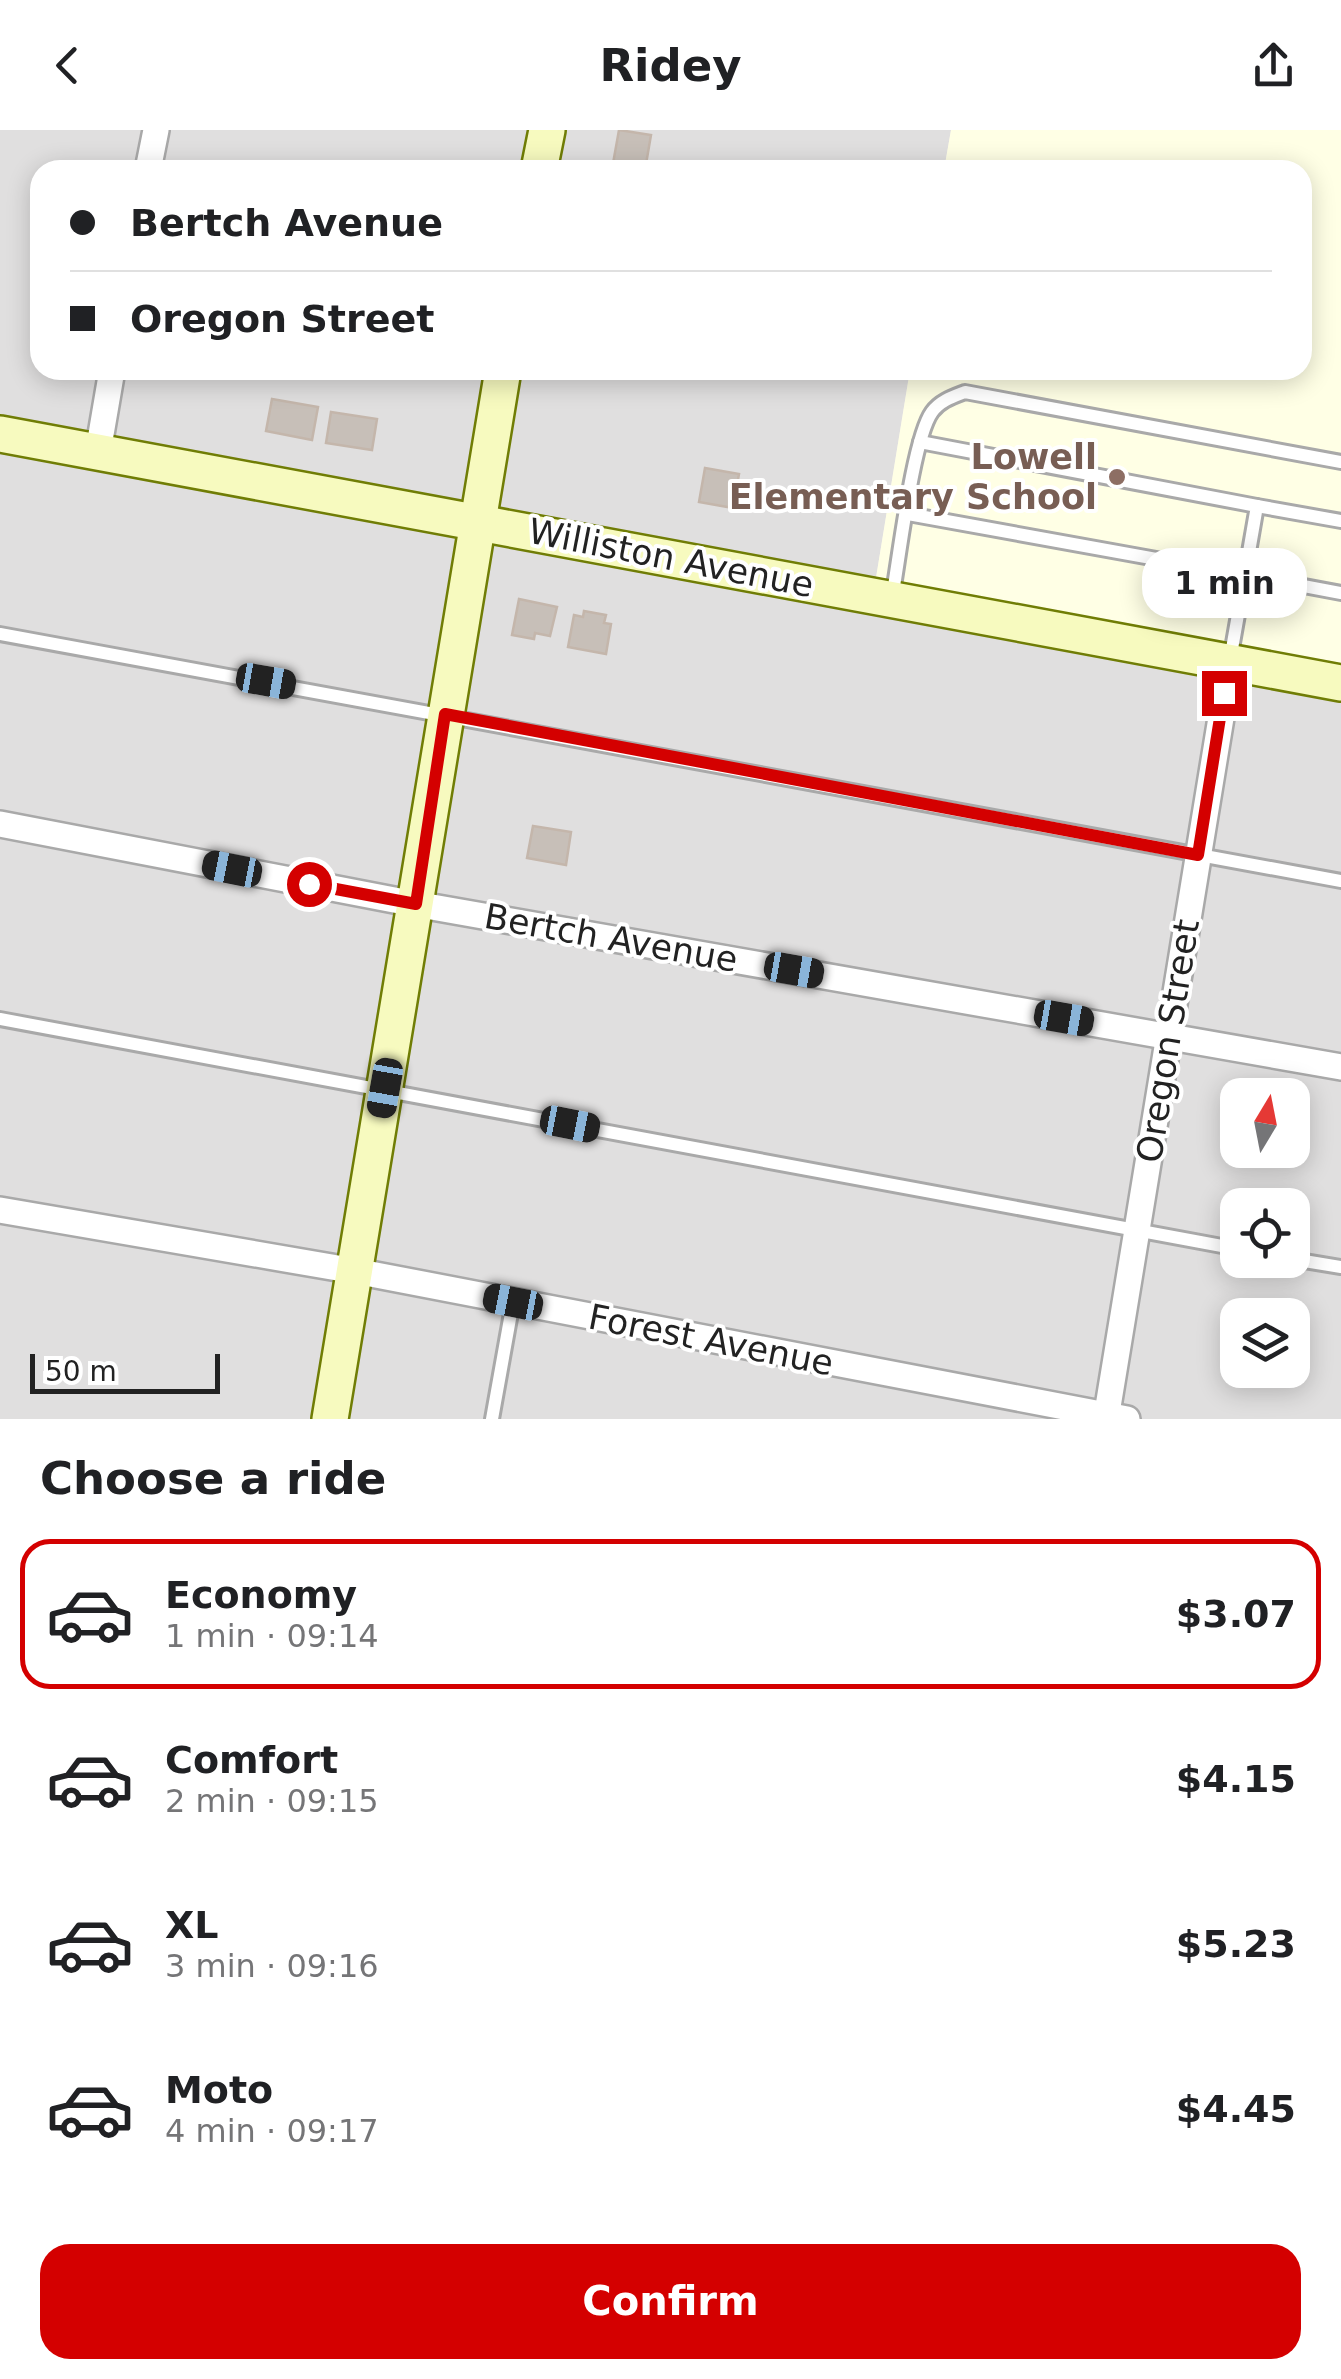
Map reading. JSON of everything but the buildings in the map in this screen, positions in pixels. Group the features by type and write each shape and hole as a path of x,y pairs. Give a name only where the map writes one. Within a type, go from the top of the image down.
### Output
{"main road":[{"path":"541,160 547,130"},
{"path":"330,1419 501,380"},
{"name":"Williston Avenue","path":"0,434 1341,683"}],"street":[{"path":"150,160 156,130"},
{"path":"98,452 110,380"},
{"name":"Oregon Street","path":"1113,1418 1136,1232 1230,663"},
{"name":"Bertch Avenue","path":"0,824 416,904 1341,1067"},
{"name":"Forest Avenue","path":"0,1210 355,1271 1113,1418"}],"lane":[{"path":"892,599 920,442 930,414 943,401 964,392 1341,462"},
{"path":"920,442 1341,521"},
{"path":"1230,663 1257,506"},
{"path":"908,514 1341,592"},
{"path":"0,634 1341,881"},
{"path":"0,1018 1220,1247"},
{"path":"1310,1262 1341,1268"},
{"path":"492,1419 513,1302"}],"shaded area":[{"path":"0,130 951,130 946,160 30,160 30,380 908,380 875,584 1341,683 1341,1419 0,1419"},
{"name":"Lowell Elementary School","path":"951,130 1341,130 1341,683 873,596 908,380 1312,380 1312,160 946,160"}],"place":[{"name":"Lowell Elementary School","path":"1117,477"}],"route":[{"path":"309,884 416,904 445,714 1198,855 1224,693"}]}
